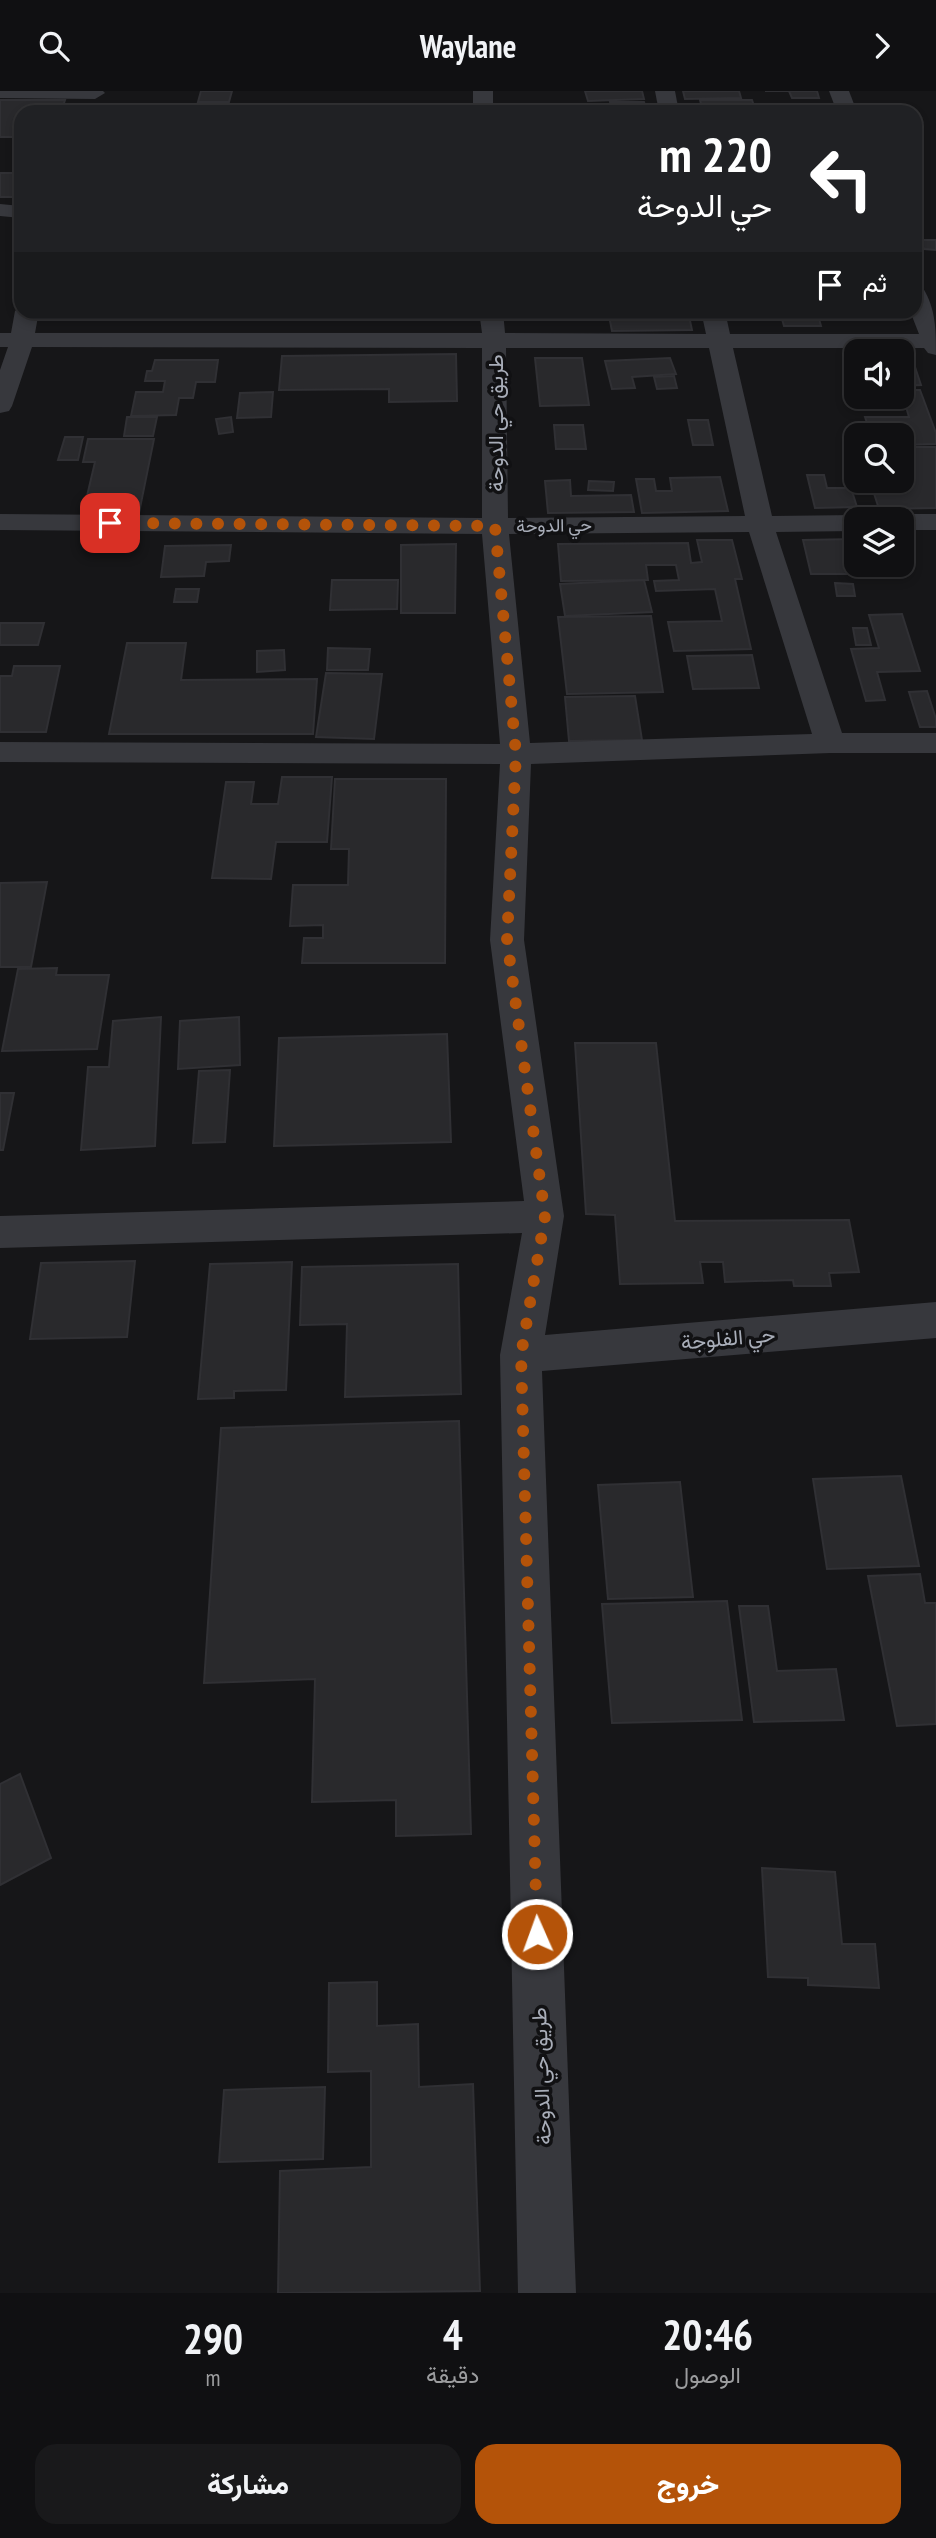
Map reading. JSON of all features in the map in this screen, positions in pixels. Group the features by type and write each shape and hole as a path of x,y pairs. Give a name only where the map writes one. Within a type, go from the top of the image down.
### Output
{"street":[{"path":"0,92 95,92"},
{"path":"11,340 492,326 719,342 935,344 922,311"},
{"path":"0,406 11,340 23,319"},
{"path":"715,319 760,523 830,743"},
{"name":"طريق حي الدوحة","path":"492,326 495,526 516,754 507,940 545,1216 521,1355 547,2293"},
{"name":"حي الدوحة","path":"0,522 495,526 844,523"},
{"path":"914,522 936,522"},
{"path":"0,752 516,754 830,743 936,743"},
{"path":"0,1232 545,1216"},
{"name":"حي الفلوجة","path":"521,1355 936,1320"}],"building":[{"path":"201,91 232,91 229,102 198,102"},
{"path":"585,91 642,91 644,99 588,101"},
{"path":"683,91 739,91 741,98 685,99"},
{"path":"789,91 817,91 819,98 792,98"},
{"path":"0,100 65,100 63,105 14,105 14,137 0,137"},
{"path":"700,100 752,100 754,105 701,105"},
{"path":"610,102 644,102 645,105 611,105"},
{"path":"0,173 14,173 14,197 0,197"},
{"path":"922,240 936,240 936,250 924,249"},
{"path":"610,319 690,319 692,330 612,331"},
{"path":"782,319 819,319 821,326 784,326"},
{"path":"456,354 457,401 389,402 389,389 279,390 282,356"},
{"path":"535,358 582,358 589,405 540,406"},
{"path":"670,358 676,374 632,377 635,388 612,389 605,361"},
{"path":"155,360 218,360 215,382 196,382 193,398 179,398 176,415 131,416 136,392 163,392 165,381 145,381 147,371 152,371"},
{"path":"914,364 921,385 914,385"},
{"path":"674,376 677,388 657,389 654,377"},
{"path":"914,390 920,390 936,433 936,444 914,445 914,423 867,423 865,417 909,417 907,409 914,409"},
{"path":"273,392 271,417 237,418 240,393"},
{"path":"127,417 157,417 153,436 124,436"},
{"path":"231,417 233,432 219,434 216,419"},
{"path":"688,420 708,420 713,445 693,445"},
{"path":"554,425 583,425 586,449 556,449"},
{"path":"65,437 83,437 78,460 58,460"},
{"path":"88,439 154,439 139,513 83,513 95,462 83,462"},
{"path":"914,447 936,447 936,508 878,507 874,493 914,493"},
{"path":"807,475 824,475 827,488 844,488 844,493 853,493 857,507 844,507 815,508"},
{"path":"720,477 728,511 642,513 636,479 654,479 656,491 672,491 670,478"},
{"path":"570,480 571,496 631,495 634,512 548,513 545,481"},
{"path":"589,481 614,482 613,491 588,490"},
{"path":"844,539 844,574 811,574 803,540"},
{"path":"697,540 732,540 742,579 735,579 751,649 674,651 668,622 722,621 715,589 656,591 654,581 679,580 676,565 646,565 648,580 561,581 558,544 688,543 691,563 702,562"},
{"path":"456,544 455,613 401,613 401,545"},
{"path":"231,545 229,561 206,562 204,576 161,577 165,546"},
{"path":"332,580 398,580 397,609 330,610"},
{"path":"644,580 652,612 565,616 560,584"},
{"path":"835,583 853,584 855,596 837,596"},
{"path":"176,589 199,589 197,602 174,602"},
{"path":"902,614 920,671 877,672 885,700 866,701 851,649 879,648 869,615"},
{"path":"651,616 663,692 567,694 558,617"},
{"path":"0,623 44,623 38,645 0,645"},
{"path":"853,628 867,628 871,645 856,645"},
{"path":"127,643 186,643 181,680 317,679 313,734 109,734"},
{"path":"328,648 370,649 368,670 327,670"},
{"path":"284,650 285,670 257,672 257,651"},
{"path":"752,655 759,688 693,689 687,656"},
{"path":"14,666 60,666 46,732 0,732 0,676 12,676"},
{"path":"326,673 382,674 374,739 316,737"},
{"path":"927,691 936,727 920,727 909,692"},
{"path":"635,696 642,740 569,741 565,697"},
{"path":"282,777 332,777 327,842 276,842 271,879 212,878 226,782 254,782 251,804 278,804"},
{"path":"335,779 446,779 445,963 302,963 304,938 323,938 323,925 290,926 293,885 348,885 349,849 331,849"},
{"path":"47,882 31,967 0,967 0,883"},
{"path":"57,968 56,975 109,975 97,1049 2,1051 18,969"},
{"path":"161,1017 155,1146 81,1150 88,1067 109,1067 113,1021"},
{"path":"239,1017 240,1065 178,1069 180,1021"},
{"path":"447,1034 451,1142 274,1146 279,1038"},
{"path":"575,1043 656,1043 675,1221 849,1220 859,1272 829,1273 831,1286 794,1286 793,1280 725,1282 723,1262 700,1262 703,1283 620,1284 615,1215 586,1214"},
{"path":"230,1070 225,1142 193,1143 199,1071"},
{"path":"0,1093 14,1093 3,1150 0,1150"},
{"path":"135,1261 127,1337 30,1339 41,1263"},
{"path":"292,1262 286,1390 234,1391 234,1398 198,1399 210,1264"},
{"path":"458,1264 461,1394 345,1397 347,1324 300,1325 302,1267"},
{"path":"459,1421 471,1834 396,1836 396,1800 312,1802 315,1679 204,1683 221,1428"},
{"path":"901,1476 919,1566 827,1569 813,1479"},
{"path":"680,1482 693,1597 608,1599 598,1485"},
{"path":"920,1574 925,1603 936,1603 936,1724 897,1726 868,1576"},
{"path":"727,1601 742,1720 612,1723 602,1604"},
{"path":"739,1606 768,1606 777,1671 836,1669 844,1720 754,1722"},
{"path":"20,1774 51,1858 0,1885 0,1784"},
{"path":"762,1868 835,1872 842,1944 875,1944 879,1988 808,1985 808,1978 768,1977"},
{"path":"377,1982 377,2026 418,2024 419,2087 473,2084 480,2291 278,2293 280,2171 371,2167 371,2071 328,2072 329,1983"},
{"path":"325,2087 323,2159 219,2162 224,2090"}],"route":[{"path":"110,523 495,526 516,754 507,940 545,1216 521,1355 537,1934"}]}
